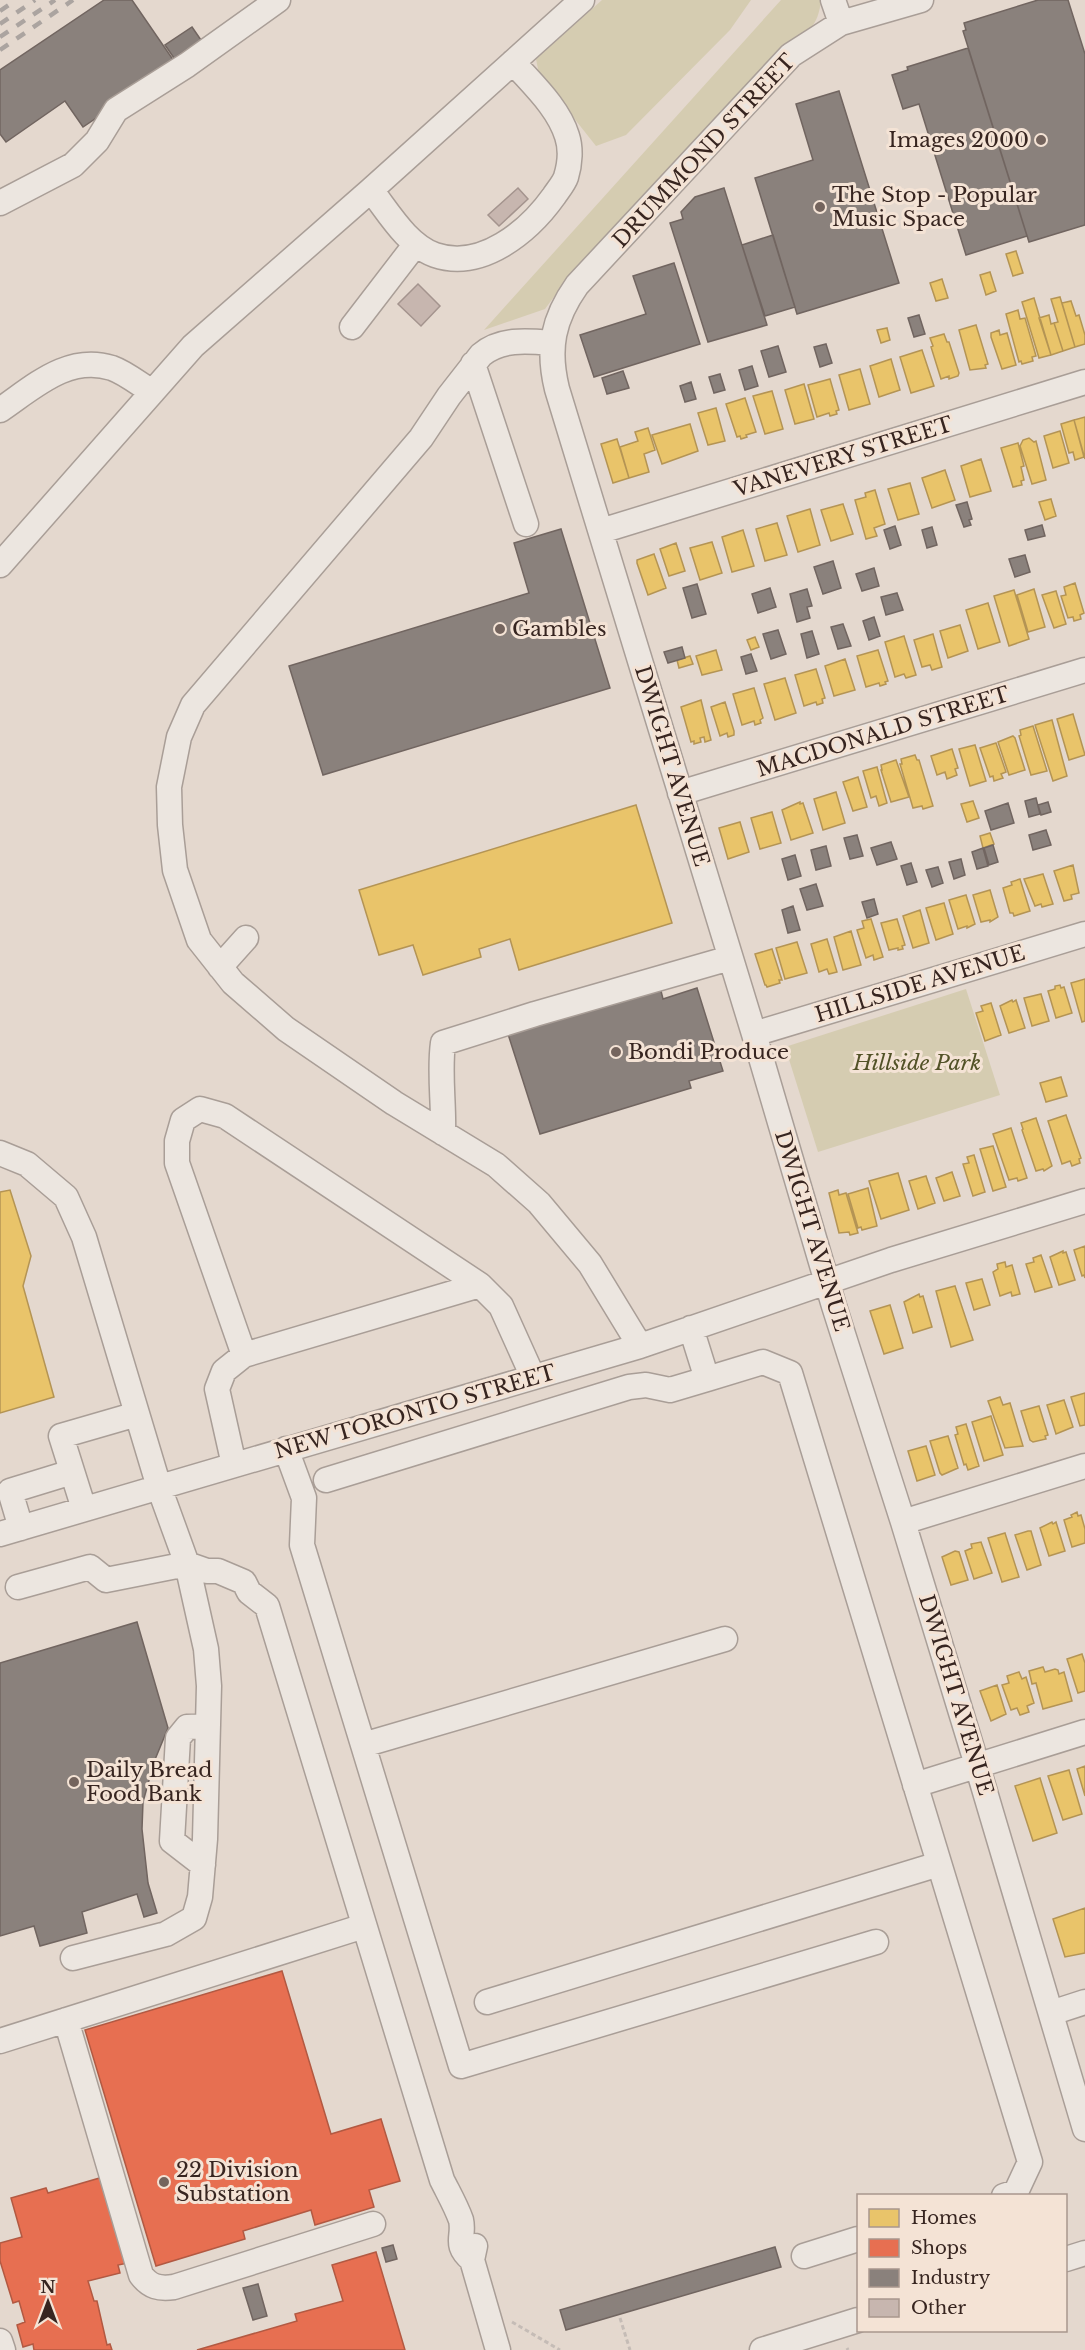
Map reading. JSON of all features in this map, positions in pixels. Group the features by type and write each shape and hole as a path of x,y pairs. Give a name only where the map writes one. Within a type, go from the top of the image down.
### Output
{"street":[{"path":"0,203 73,165 97,141 116,110 187,65 278,0"},
{"path":"0,565 193,346 582,0"},
{"path":"833,0 841,24"},
{"name":"DRUMMOND STREET","path":"554,337 558,318 577,285 791,55 841,24 921,0"},
{"path":"371,190 415,245 436,256 463,258 493,251 520,234 542,213 566,179 570,162 567,137 558,115 513,62"},
{"path":"352,327 415,245"},
{"path":"554,337 497,345 488,349 473,364 422,438 193,705 179,737 169,787 170,825 175,870 199,940 233,983 286,1029 394,1103 496,1165 539,1203 590,1264 640,1346"},
{"name":"DWIGHT AVENUE","path":"554,337 552,360 557,389 754,1034 827,1282 977,1765 1085,2129"},
{"path":"473,364 526,524"},
{"path":"0,410 58,371 72,365 99,365 112,368 152,392"},
{"name":"VANEVERY STREET","path":"601,531 1085,382"},
{"name":"MACDONALD STREET","path":"680,793 1085,670"},
{"name":"HILLSIDE AVENUE","path":"754,1034 1085,934"},
{"path":"220,967 246,939"},
{"path":"443,1133 444,1099 440,1064 443,1043 730,958"},
{"path":"244,1355 177,1163 177,1141 183,1120 200,1109 225,1116 480,1285 501,1306 533,1377"},
{"path":"0,1153 27,1164 66,1197 84,1237 159,1487 197,1567 206,1649 209,1686 203,1865 200,1897 194,1918 166,1934 73,1958"},
{"name":"NEW TORONTO STREET","path":"10,1531 640,1346 891,1260 1085,1201"},
{"path":"234,1465 217,1389 224,1371 244,1355 480,1285"},
{"path":"691,1328 707,1379"},
{"path":"326,1480 628,1388 646,1385 670,1390 763,1362 790,1373 1030,2162 1016,2192 1010,2194"},
{"path":"84,1509 61,1436 137,1414"},
{"path":"286,1449 304,1498 302,1545 461,2066 876,1942"},
{"path":"903,1522 1085,1466"},
{"path":"10,1531 10,1491 72,1472"},
{"path":"18,1587 90,1567 106,1580 197,1567 219,1571 244,1582 249,1592 267,1606 442,2180 456,2205 462,2224 471,2233 476,2250 472,2260 498,2350"},
{"path":"363,1745 725,1639"},
{"path":"203,1865 172,1841 178,1738 186,1727 208,1726"},
{"path":"915,1785 1085,1732"},
{"path":"487,2002 939,1864"},
{"path":"0,2041 364,1926"},
{"path":"1051,2013 1085,2002"},
{"path":"66,2020 141,2275 152,2285 158,2288 174,2287 373,2224"},
{"path":"804,2256 857,2239"},
{"path":"1067,2258 1085,2253"},
{"path":"762,2350 857,2320"},
{"path":"0,2341 3,2350"}],"path":[{"path":"506,2318 560,2350"},
{"path":"620,2318 630,2350"}],"green space":[{"path":"602,0 751,0 730,30 626,135 596,146 539,74 536,59"},
{"path":"781,0 821,0 820,9 811,28 787,46 577,266 545,309 484,330"},
{"name":"Hillside Park","path":"966,989 1000,1095 818,1152 787,1053 788,1046"}],"building: Homes":[{"path":"1016,251 1023,273 1013,276 1006,254"},
{"path":"990,272 996,291 986,295 980,275"},
{"path":"942,279 948,298 936,301 930,283"},
{"path":"1060,297 1075,347 1063,351 1054,323 1058,322 1051,299"},
{"path":"1034,298 1051,355 1039,358 1022,302"},
{"path":"1071,301 1076,316 1079,315 1085,335 1085,344 1075,347 1062,303"},
{"path":"1018,310 1020,319 1025,318 1036,356 1032,357 1033,361 1022,364 1021,361 1019,362 1006,314"},
{"path":"1049,315 1063,351 1051,355 1039,318"},
{"path":"976,325 988,364 985,365 986,368 970,370 959,330"},
{"path":"887,328 890,340 881,343 877,330"},
{"path":"999,330 1000,335 1007,333 1016,365 1002,369 991,337 991,333"},
{"path":"944,334 959,373 958,376 949,379 949,376 941,379 930,338"},
{"path":"922,350 934,386 911,393 900,357"},
{"path":"891,359 900,390 879,397 870,366"},
{"path":"860,369 870,404 849,410 839,375"},
{"path":"830,379 839,410 836,411 837,414 830,416 829,413 817,417 808,385"},
{"path":"804,384 814,419 795,424 785,390"},
{"path":"772,391 783,429 765,434 753,396"},
{"path":"745,398 756,432 741,439 740,436 737,437 726,404"},
{"path":"716,408 725,441 708,445 698,413"},
{"path":"1085,417 1085,459 1074,420"},
{"path":"1074,420 1084,457 1075,460 1073,452 1069,453 1061,424"},
{"path":"690,424 698,451 662,464 652,435"},
{"path":"648,428 655,450 644,454 649,472 629,478 620,447 638,441 635,432"},
{"path":"1060,431 1069,463 1053,468 1044,436"},
{"path":"1029,438 1036,441 1046,480 1032,484 1020,446 1023,440"},
{"path":"617,439 629,478 613,483 601,444"},
{"path":"1018,443 1024,466 1021,467 1024,480 1021,481 1022,485 1013,487 1001,448"},
{"path":"981,459 991,491 970,497 961,466"},
{"path":"945,470 955,500 932,508 922,478"},
{"path":"910,483 919,514 898,520 888,489"},
{"path":"875,490 885,524 874,528 877,536 866,539 855,500 866,497 865,493"},
{"path":"1051,499 1056,516 1045,520 1039,502"},
{"path":"843,504 853,534 831,541 821,510"},
{"path":"810,509 820,545 798,552 787,516"},
{"path":"777,523 787,555 765,561 756,529"},
{"path":"743,530 754,566 732,572 722,537"},
{"path":"712,542 722,573 700,580 690,548"},
{"path":"676,543 685,571 669,576 660,549"},
{"path":"654,554 666,588 648,595 637,560"},
{"path":"1075,583 1084,613 1080,615 1081,619 1074,621 1073,617 1068,618 1061,596 1066,595 1064,587"},
{"path":"1034,589 1045,627 1028,632 1017,595"},
{"path":"1014,590 1029,639 1009,646 994,596"},
{"path":"1056,591 1066,624 1054,628 1042,595"},
{"path":"988,603 1000,642 978,649 966,610"},
{"path":"960,625 968,651 948,658 940,631"},
{"path":"933,634 942,667 932,670 930,665 922,667 914,640"},
{"path":"904,636 916,675 906,678 904,674 895,677 885,642"},
{"path":"755,637 759,647 751,650 747,640"},
{"path":"716,650 722,670 702,675 696,656"},
{"path":"878,650 888,681 880,686 879,683 866,687 857,656"},
{"path":"690,656 693,664 679,668 677,660"},
{"path":"845,659 855,690 834,696 825,666"},
{"path":"816,669 825,698 822,699 823,703 817,705 816,702 804,706 795,675"},
{"path":"785,678 796,713 775,720 764,684"},
{"path":"754,688 763,718 760,720 761,723 755,725 754,721 742,725 733,694"},
{"path":"701,700 711,740 705,742 704,737 700,738 701,742 694,744 694,741 691,742 681,707"},
{"path":"725,702 734,731 734,735 728,737 727,733 720,736 711,707"},
{"path":"1073,714 1085,755 1069,760 1057,719"},
{"path":"1052,720 1067,776 1053,781 1035,725"},
{"path":"1033,726 1047,771 1031,775 1019,736 1021,735 1020,730"},
{"path":"1013,736 1025,770 1009,775 998,742"},
{"path":"996,743 1006,772 1001,774 1003,778 994,781 993,776 990,777 980,748"},
{"path":"975,745 986,781 970,786 959,749"},
{"path":"952,749 958,768 955,769 957,775 947,779 945,772 937,775 931,756"},
{"path":"915,755 919,760 933,806 923,809 922,806 913,808 900,764 902,764 901,759"},
{"path":"896,760 909,797 891,802 881,765"},
{"path":"877,767 887,803 879,806 876,796 871,798 863,771"},
{"path":"858,777 867,807 853,811 843,782"},
{"path":"836,792 845,823 823,830 814,799"},
{"path":"973,801 979,818 967,822 961,804"},
{"path":"800,802 800,804 803,803 813,833 791,840 782,810"},
{"path":"636,805 672,923 519,970 510,939 479,949 481,957 423,975 413,945 379,955 359,890"},
{"path":"772,812 781,843 760,849 751,818"},
{"path":"740,822 749,852 728,859 719,828"},
{"path":"990,833 994,844 983,848 980,836"},
{"path":"1073,865 1079,893 1071,895 1072,899 1064,901 1054,871"},
{"path":"1043,874 1053,904 1042,907 1041,904 1035,906 1024,879"},
{"path":"1020,879 1030,911 1014,916 1010,913 1003,888"},
{"path":"990,890 998,917 990,922 990,920 981,922 973,895"},
{"path":"966,895 975,924 958,929 949,900"},
{"path":"944,903 953,934 936,940 926,908"},
{"path":"920,910 929,943 913,948 903,916"},
{"path":"871,919 883,957 874,960 873,955 866,958 857,930 864,928 862,921"},
{"path":"897,919 905,945 902,946 903,949 889,950 881,923"},
{"path":"851,931 861,965 843,970 834,937"},
{"path":"827,939 837,972 829,974 827,969 819,972 811,944"},
{"path":"797,942 807,973 785,979 776,948"},
{"path":"772,949 782,980 779,980 780,983 767,987 755,954"},
{"path":"1085,979 1085,1021 1082,1022 1071,983"},
{"path":"1060,985 1061,988 1064,987 1072,1013 1056,1018 1048,991"},
{"path":"1041,994 1049,1021 1032,1026 1024,998"},
{"path":"1012,1000 1013,1002 1016,1000 1025,1028 1009,1033 1000,1006"},
{"path":"991,1003 1001,1035 985,1041 976,1013 983,1011 981,1006"},
{"path":"1061,1077 1067,1096 1046,1102 1040,1083"},
{"path":"1066,1115 1081,1158 1080,1163 1072,1166 1070,1161 1062,1164 1048,1121"},
{"path":"1036,1118 1052,1166 1044,1171 1043,1169 1036,1171 1022,1130 1021,1123"},
{"path":"1011,1128 1027,1178 1018,1181 1017,1178 1009,1180 993,1134"},
{"path":"993,1146 1006,1187 993,1191 980,1149"},
{"path":"974,1155 985,1192 973,1196 963,1164 969,1163 967,1157"},
{"path":"952,1172 960,1196 944,1201 936,1178"},
{"path":"898,1173 909,1210 881,1219 869,1181"},
{"path":"926,1176 935,1203 918,1209 909,1181"},
{"path":"868,1188 877,1226 862,1230 861,1227 858,1228 848,1194"},
{"path":"10,1190 31,1256 23,1286 54,1397 0,1413 0,1192"},
{"path":"838,1190 839,1195 846,1193 858,1233 850,1235 849,1232 839,1233 829,1193"},
{"path":"1085,1246 1085,1278 1084,1275 1082,1276 1074,1250"},
{"path":"1063,1251 1063,1253 1066,1252 1075,1280 1059,1285 1050,1257"},
{"path":"1041,1255 1052,1287 1035,1292 1026,1264 1034,1262 1033,1258"},
{"path":"1005,1262 1006,1267 1012,1265 1020,1294 1012,1296 1011,1292 1000,1296 993,1272 998,1269 997,1264"},
{"path":"982,1279 990,1305 974,1310 966,1283"},
{"path":"955,1286 973,1340 951,1347 936,1291"},
{"path":"919,1294 920,1297 923,1296 932,1327 913,1333 904,1302"},
{"path":"890,1305 903,1348 884,1354 870,1311"},
{"path":"1085,1393 1085,1425 1080,1426 1071,1397"},
{"path":"1000,1397 1003,1405 1010,1403 1023,1446 1005,1448 988,1401"},
{"path":"1064,1400 1073,1427 1056,1434 1047,1405"},
{"path":"1039,1406 1048,1435 1045,1436 1046,1439 1033,1442 1030,1440 1021,1411"},
{"path":"991,1416 1003,1455 984,1461 972,1422"},
{"path":"966,1424 979,1466 968,1470 966,1464 964,1465 955,1435 958,1434 956,1427"},
{"path":"948,1436 958,1468 942,1475 930,1441"},
{"path":"926,1446 935,1475 917,1481 908,1451"},
{"path":"1077,1512 1078,1516 1081,1515 1085,1529 1085,1543 1072,1547 1064,1520"},
{"path":"1052,1522 1053,1524 1056,1522 1065,1551 1049,1556 1040,1528"},
{"path":"1031,1531 1041,1565 1027,1570 1015,1535"},
{"path":"1005,1533 1019,1577 1002,1582 988,1538"},
{"path":"981,1542 992,1573 974,1579 965,1551 972,1548 971,1544"},
{"path":"955,1551 959,1552 968,1580 951,1585 942,1557"},
{"path":"1082,1654 1085,1663 1085,1691 1078,1693 1067,1659"},
{"path":"1043,1667 1045,1672 1055,1669 1059,1674 1064,1672 1072,1701 1043,1709 1036,1683 1032,1684 1029,1671"},
{"path":"1019,1672 1022,1679 1026,1677 1034,1703 1027,1706 1029,1712 1020,1715 1017,1708 1011,1710 1002,1685 1009,1683 1007,1676"},
{"path":"997,1685 1006,1714 991,1721 980,1691"},
{"path":"1085,1766 1085,1796 1077,1769"},
{"path":"1069,1770 1082,1814 1063,1820 1048,1776"},
{"path":"1040,1778 1057,1833 1033,1841 1015,1786"},
{"path":"1085,1908 1085,1953 1065,1957 1053,1919"}],"building: Shops":[{"path":"282,1971 331,2134 381,2119 400,2181 369,2190 374,2207 315,2225 311,2210 243,2231 245,2239 156,2266 85,2030"},
{"path":"103,2177 128,2263 118,2265 120,2273 88,2281 94,2301 97,2301 107,2345 110,2344 112,2350 34,2350 33,2344 23,2347 17,2325 25,2322 19,2301 13,2303 0,2261 0,2243 22,2237 11,2198 46,2188 48,2193"},
{"path":"376,2252 405,2350 197,2350 297,2321 295,2314 343,2301 332,2265"}],"building: Industry":[{"path":"104,0 132,0 176,64 83,127 65,101 6,142 0,134 0,70"},
{"name":"Images 2000","path":"1038,0 1068,0 1085,54 1085,225 1029,242 963,31 966,30 964,23"},
{"path":"192,27 201,40 174,58 165,45"},
{"path":"968,48 1027,236 966,255 919,104 903,109 892,75 908,70 907,67"},
{"name":"The Stop - Popular Music Space","path":"839,91 899,283 797,314 755,178 813,160 796,104"},
{"path":"724,188 767,325 708,342 670,223 683,219 681,212 695,197"},
{"path":"773,235 795,307 765,316 742,245"},
{"path":"674,263 700,344 594,377 580,335 646,314 633,276"},
{"path":"919,315 925,334 914,337 908,318"},
{"path":"826,344 832,363 820,367 814,347"},
{"path":"778,346 786,372 769,377 761,351"},
{"path":"752,366 758,386 745,390 739,370"},
{"path":"623,371 629,388 607,394 602,378"},
{"path":"720,374 725,390 714,393 709,377"},
{"path":"691,382 696,399 685,402 680,386"},
{"path":"967,502 972,519 969,520 971,525 964,527 956,505"},
{"path":"1042,525 1045,536 1028,540 1025,530"},
{"path":"895,526 901,545 890,549 884,530"},
{"path":"932,527 937,545 927,548 922,530"},
{"name":"Gambles","path":"561,529 610,688 323,775 289,666 529,593 514,543"},
{"path":"1025,555 1030,572 1015,577 1009,559"},
{"path":"833,561 841,588 823,594 814,567"},
{"path":"874,568 879,586 862,591 856,574"},
{"path":"697,584 706,614 692,618 683,588"},
{"path":"770,588 776,607 758,613 752,594"},
{"path":"807,589 812,606 807,607 810,618 797,622 790,594"},
{"path":"897,593 903,610 886,615 881,597"},
{"path":"874,617 880,636 869,640 863,621"},
{"path":"843,624 851,646 838,649 831,627"},
{"path":"778,630 786,654 771,659 763,634"},
{"path":"812,631 819,654 807,658 801,634"},
{"path":"682,647 685,658 668,663 664,652"},
{"path":"751,654 757,671 746,674 741,657"},
{"path":"1036,798 1040,814 1029,817 1025,801"},
{"path":"1048,802 1051,812 1041,815 1038,805"},
{"path":"1008,803 1014,823 991,830 985,811"},
{"path":"1046,830 1051,845 1033,850 1029,835"},
{"path":"857,835 863,856 850,859 844,838"},
{"path":"891,842 897,859 877,865 871,848"},
{"path":"993,845 998,862 989,865 984,848"},
{"path":"826,846 831,866 816,870 811,850"},
{"path":"983,848 988,866 977,869 972,852"},
{"path":"795,855 801,876 788,880 782,859"},
{"path":"961,859 965,875 954,879 949,862"},
{"path":"911,863 917,882 907,885 901,866"},
{"path":"938,867 943,883 932,887 926,870"},
{"path":"816,884 823,906 807,910 800,889"},
{"path":"874,899 878,914 867,918 862,902"},
{"path":"793,906 800,930 788,933 782,910"},
{"name":"Bondi Produce","path":"660,987 663,999 697,988 723,1071 689,1081 691,1088 540,1134 508,1034"},
{"name":"Daily Bread Food Bank","path":"137,1622 168,1728 154,1762 143,1802 142,1829 148,1883 157,1913 144,1917 137,1894 82,1912 87,1933 40,1946 34,1926 0,1936 0,1663"},
{"path":"393,2245 397,2259 386,2262 382,2248"},
{"path":"775,2247 781,2267 566,2330 560,2310"},
{"path":"258,2284 267,2316 253,2320 243,2288"}],"building: Other":[{"path":"518,188 528,199 499,226 488,215"},
{"path":"418,284 440,306 421,326 398,304"}],"railway":[{"path":"0,11 16,0"},
{"path":"0,24 35,0"},
{"path":"0,37 55,0"},
{"path":"0,50 73,0"}],"place":[{"name":"Images 2000","path":"1041,140"},
{"name":"The Stop - Popular Music Space","path":"820,207"},
{"name":"Gambles","path":"500,629"},
{"name":"Bondi Produce","path":"616,1052"},
{"name":"Daily Bread Food Bank","path":"74,1782"},
{"name":"22 Division Substation","path":"164,2182"}]}
